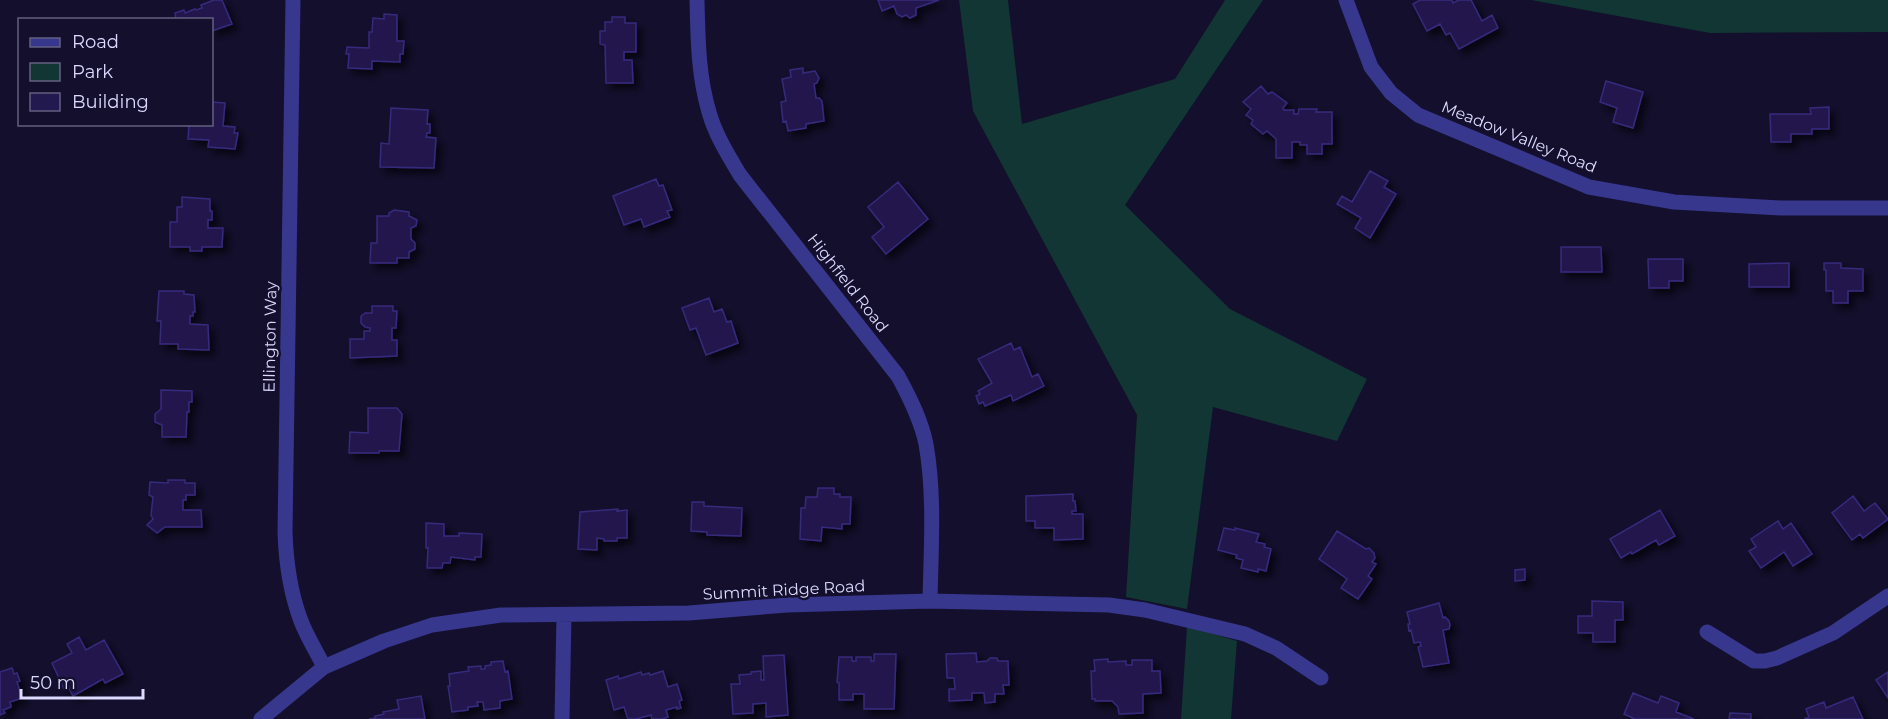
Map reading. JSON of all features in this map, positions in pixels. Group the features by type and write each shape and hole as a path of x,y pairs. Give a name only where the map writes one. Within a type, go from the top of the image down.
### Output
{"street":[{"name":"Ellington Way","path":"293,0 286,562 292,594 301,622 324,667"},
{"name":"Highfield Road","path":"697,0 699,64 709,113 724,149 740,175 898,376 914,406 925,443 930,474 930,601"},
{"name":"Meadow Valley Road","path":"1346,0 1371,67 1391,93 1418,115 1589,187 1674,202 1782,208 1888,208"},
{"path":"1707,632 1754,662 1765,661 1833,633 1888,596"},
{"name":"Summit Ridge Road","path":"261,719 324,667 384,641 432,625 501,615 689,614 787,605 930,601 1109,605 1145,610 1245,634 1276,648 1321,678"},
{"path":"562,719 564,615"}],"green space":[{"path":"959,0 1008,0 1022,124 1175,79 1225,0 1263,0 1125,205 1230,309 1367,379 1337,441 1213,407 1187,609 1126,597 1137,415 973,111"},
{"path":"1531,0 1888,0 1888,32 1710,33"},
{"path":"1187,626 1237,641 1231,719 1181,719"}],"building":[{"path":"214,0 222,0 232,24 213,31 213,18 176,18 175,13 196,10 202,8 201,5"},
{"path":"878,0 939,0 916,8 916,15 910,18 897,14 894,6 882,11"},
{"path":"1420,0 1452,0 1453,3 1459,0 1471,0 1482,21 1492,15 1498,28 1459,49 1450,33 1446,35 1440,24 1427,31 1413,4"},
{"path":"384,14 397,15 397,41 404,41 400,62 372,61 372,69 348,68 347,47 369,48 369,32 372,32 373,18 384,19"},
{"path":"612,17 625,17 625,23 636,23 636,52 624,52 624,60 632,60 633,83 606,83 605,45 600,44 600,31 605,31 605,22 612,22"},
{"path":"803,68 803,73 815,71 819,78 814,84 816,98 822,101 824,121 806,124 806,128 788,131 786,121 783,122 781,102 786,101 782,79 791,77 790,70"},
{"path":"1606,81 1643,92 1633,128 1613,122 1617,108 1600,102"},
{"path":"1261,86 1268,94 1272,92 1287,103 1284,110 1294,110 1294,114 1298,114 1299,109 1332,112 1332,144 1322,144 1322,154 1307,154 1307,145 1292,142 1292,158 1276,158 1276,139 1267,131 1263,134 1251,124 1253,120 1246,115 1251,109 1243,102"},
{"path":"213,102 225,103 223,126 235,127 234,133 238,133 235,149 208,147 209,140 188,139 189,126 213,126"},
{"path":"1829,107 1829,129 1812,129 1812,134 1791,134 1791,142 1771,142 1770,114 1811,114 1810,108"},
{"path":"391,108 428,110 427,124 430,124 430,133 427,133 426,137 436,138 434,168 380,167 381,143 389,144"},
{"path":"1370,171 1388,181 1384,187 1396,194 1370,238 1355,228 1361,218 1337,204 1342,196 1352,202"},
{"path":"656,179 659,186 663,185 672,210 667,211 670,217 644,227 641,219 624,225 613,196"},
{"path":"898,182 928,219 886,254 872,237 884,227 868,207"},
{"path":"182,197 210,199 212,220 208,220 208,228 223,228 222,247 202,247 202,251 190,251 190,247 170,247 170,222 177,222 177,207 182,207"},
{"path":"394,210 409,212 409,216 417,220 416,226 411,228 411,239 415,243 415,249 409,252 409,258 397,258 397,263 370,263 371,243 377,243 377,216 389,216 389,213"},
{"path":"1561,247 1601,247 1602,272 1561,272"},
{"path":"1648,259 1683,259 1683,281 1669,281 1669,288 1649,288"},
{"path":"1789,263 1789,287 1749,287 1749,264"},
{"path":"1824,263 1841,263 1841,268 1863,269 1863,291 1848,291 1848,303 1833,303 1833,291 1826,291"},
{"path":"159,291 184,291 184,294 194,295 195,312 193,316 190,316 190,324 208,325 209,350 178,349 178,344 160,344 161,321 157,321"},
{"path":"709,298 714,312 722,309 727,322 731,321 738,343 706,355 696,328 690,330 682,308"},
{"path":"372,306 393,306 393,311 397,311 396,328 392,328 392,340 397,340 397,356 350,358 350,339 364,339 364,331 370,331 370,328 361,323 361,316 365,313 372,313"},
{"path":"1011,343 1014,350 1020,347 1032,377 1038,374 1044,386 1013,401 1011,395 985,406 983,402 979,404 976,396 980,394 978,391 992,383 978,359"},
{"path":"161,390 192,391 192,402 189,402 189,412 187,412 186,437 162,437 162,425 155,422 155,414 161,409"},
{"path":"368,408 397,408 402,414 399,451 349,453 350,432 368,433"},
{"path":"168,480 185,480 185,483 195,483 195,495 186,495 186,500 183,500 183,510 201,510 202,527 165,527 157,533 147,525 153,519 151,515 153,497 149,495 150,482 168,483"},
{"path":"818,488 834,488 834,494 840,494 840,497 851,497 850,524 842,524 842,529 822,527 821,541 800,539 801,508 805,508 806,497 817,497"},
{"path":"1073,494 1076,511 1072,511 1072,514 1083,514 1083,539 1054,540 1054,528 1035,528 1035,521 1026,521 1026,496"},
{"path":"1853,496 1864,511 1875,503 1888,519 1863,538 1860,534 1852,540 1832,513"},
{"path":"692,502 704,502 704,506 742,508 741,536 707,535 707,532 691,531"},
{"path":"618,509 617,511 627,510 627,538 604,541 604,539 597,538 597,550 578,549 580,512"},
{"path":"1660,510 1675,536 1659,545 1656,540 1621,558 1610,539"},
{"path":"1778,521 1783,529 1791,523 1812,554 1793,566 1784,552 1761,568 1749,551 1756,547 1751,539"},
{"path":"426,523 444,524 444,536 459,536 459,533 482,534 481,557 475,557 475,560 451,557 450,563 443,563 442,568 427,568"},
{"path":"1224,528 1235,530 1235,528 1259,534 1256,542 1265,544 1264,547 1271,549 1266,571 1258,569 1258,572 1241,568 1243,560 1236,558 1237,555 1218,550"},
{"path":"1337,531 1374,553 1375,558 1372,562 1376,564 1368,576 1372,579 1358,599 1341,588 1347,579 1319,559"},
{"path":"1525,569 1525,580 1515,581 1515,570"},
{"path":"1592,601 1623,602 1623,620 1615,620 1615,642 1593,642 1593,633 1578,633 1578,616 1592,616"},
{"path":"1439,603 1443,618 1449,621 1450,625 1449,629 1443,630 1449,663 1423,667 1418,647 1421,646 1420,642 1414,643 1411,630 1409,631 1407,612"},
{"path":"79,637 86,650 104,640 123,674 105,683 103,679 73,696 68,687 64,689 52,663 72,653 67,644"},
{"path":"976,653 977,662 987,661 990,658 1008,661 1009,685 1003,685 1004,694 995,694 995,702 985,703 984,693 972,693 972,700 949,701 949,689 955,689 954,678 947,678 946,654"},
{"path":"874,654 896,654 894,709 864,709 864,694 853,694 853,700 839,700 839,683 837,682 839,657 852,657 852,661 856,661 856,657 871,657 871,661 874,661"},
{"path":"784,655 788,715 766,717 766,703 753,704 753,713 733,714 731,684 740,684 739,675 751,674 751,672 761,671 761,680 764,680 763,656"},
{"path":"1108,659 1108,662 1126,661 1126,665 1132,665 1132,660 1152,660 1152,671 1160,671 1161,693 1143,694 1143,713 1119,714 1118,707 1112,701 1092,699 1091,671 1095,671 1094,660"},
{"path":"503,661 505,672 508,671 512,699 500,701 500,708 484,710 483,702 477,702 478,706 468,707 468,710 452,712 448,686 450,686 449,674 469,671 468,667 481,666 481,669 485,669 485,666 491,665 491,662"},
{"path":"12,668 20,681 17,682 22,698 10,702 11,707 3,710 5,713 0,715 0,672"},
{"path":"663,671 668,687 677,684 682,700 679,701 681,708 666,710 668,717 662,719 652,719 651,715 628,719 624,707 614,710 606,680 618,676 619,679 641,672 642,675 649,673 650,675"},
{"path":"1888,672 1888,698 1876,680"},
{"path":"1633,693 1658,703 1661,696 1679,703 1676,712 1694,719 1632,719 1624,714"},
{"path":"421,696 425,719 369,719 384,714 383,712 399,709 397,700"},
{"path":"1853,697 1863,719 1804,719 1809,717 1806,709 1824,702 1826,708"},
{"path":"1730,713 1751,714 1751,719 1729,719"}]}
